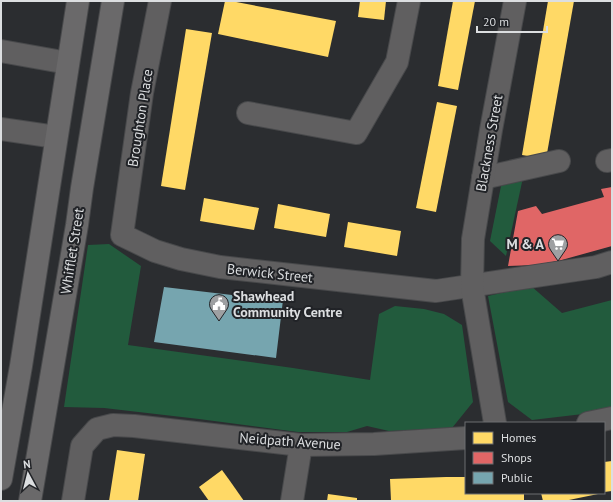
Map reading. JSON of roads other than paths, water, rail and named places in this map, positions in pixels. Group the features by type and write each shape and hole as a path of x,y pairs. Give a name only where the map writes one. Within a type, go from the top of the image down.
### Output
{"main road":[{"path":"1,479 21,366 78,1"},
{"name":"Whifflet Street","path":"30,501 113,1"}],"street":[{"name":"Broughton Place","path":"122,235 142,94 160,1"},
{"path":"248,113 356,133 397,62 409,1"},
{"name":"Blackness Street","path":"495,422 472,286 473,240 515,1"},
{"path":"1,51 68,63"},
{"path":"1,129 56,137"},
{"path":"483,178 559,161"},
{"name":"Berwick Street","path":"122,235 154,251 181,259 220,267 436,291 596,267 612,262"},
{"path":"593,422 612,418"},
{"name":"Neidpath Avenue","path":"73,501 82,446 96,429 114,425 301,445 374,444 465,438"},
{"path":"292,501 301,445"}],"place":[{"name":"M & A","path":"558,261"},
{"name":"Shawhead Community Centre","path":"219,321"}]}
